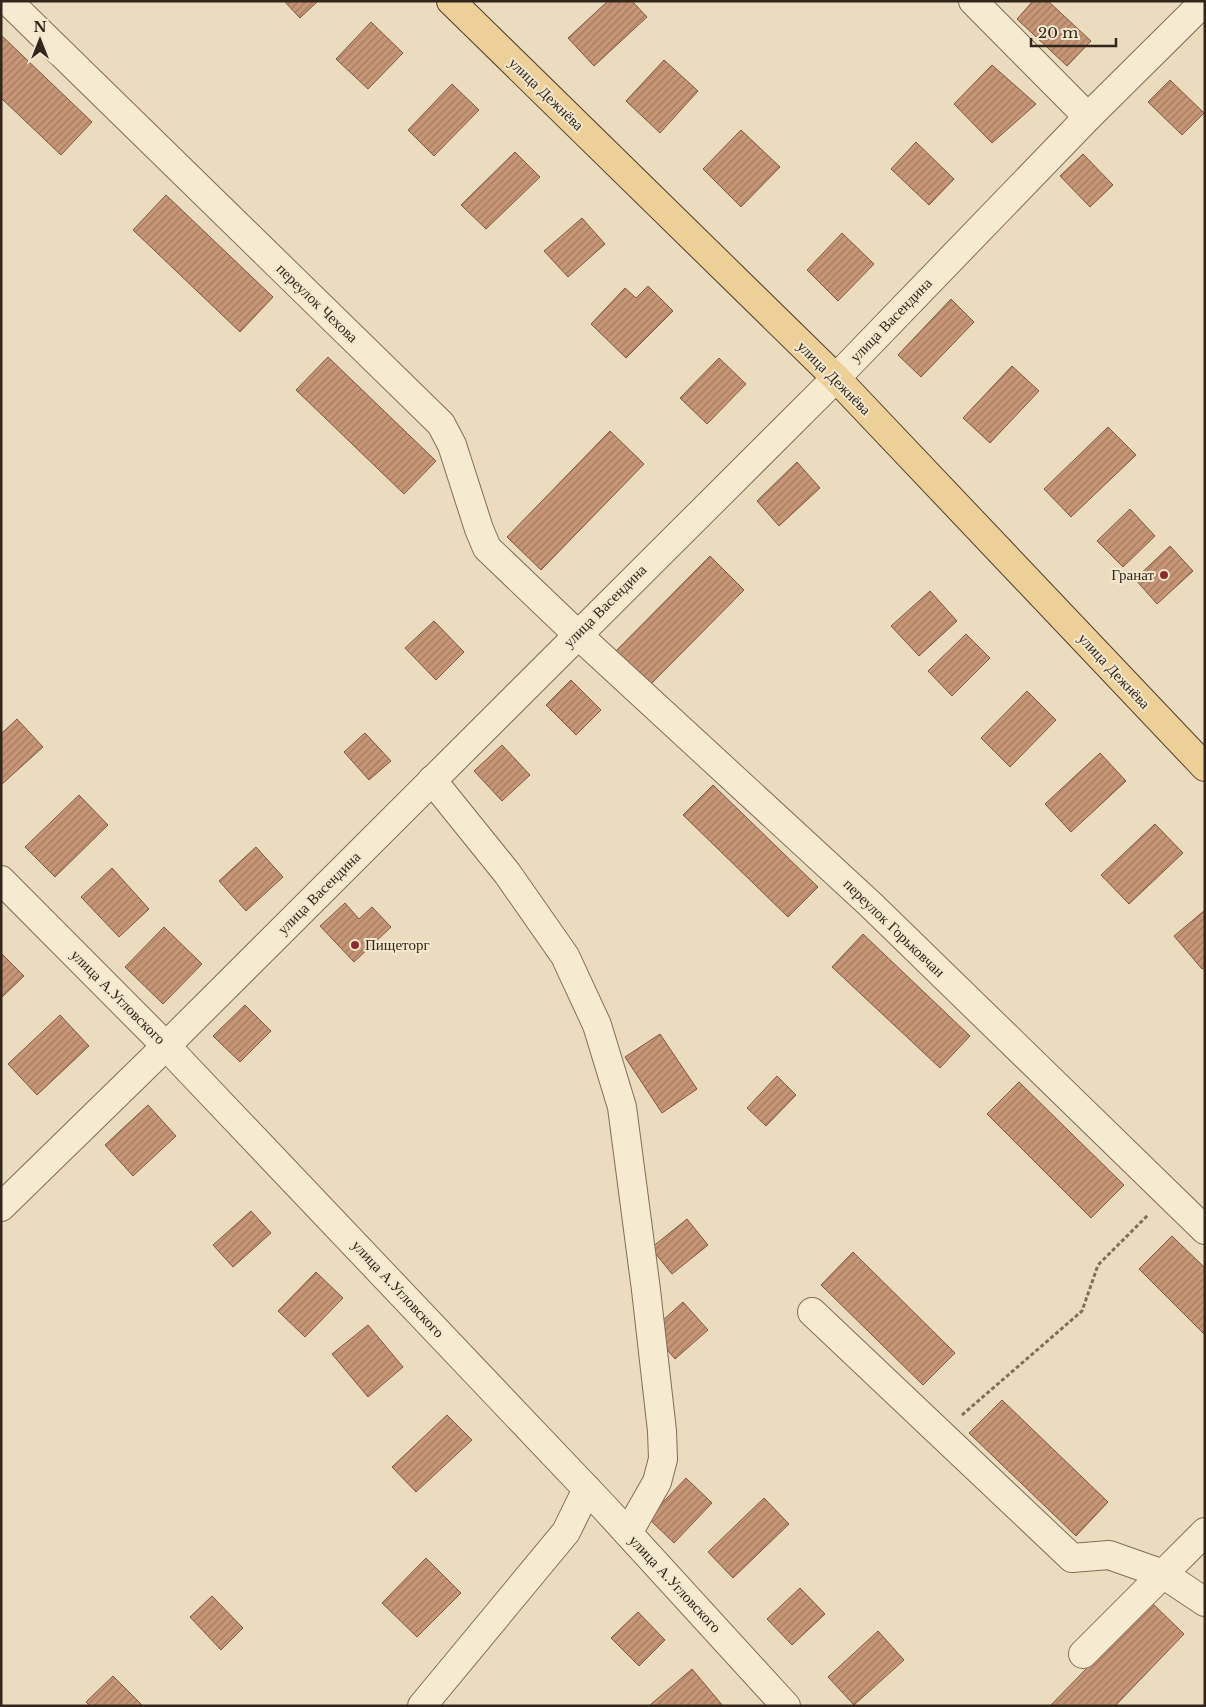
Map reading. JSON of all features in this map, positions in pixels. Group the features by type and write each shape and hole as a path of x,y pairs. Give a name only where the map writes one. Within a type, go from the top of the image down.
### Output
{"main road":[{"name":"улица Дежнёва","path":"451,1 836,378 1203,761"}],"street":[{"name":"переулок Чехова","path":"8,1 441,424 452,445 478,529 487,548 577,634"},
{"path":"973,1 1088,117"},
{"name":"улица Васендина","path":"1,1208 836,378 1088,117 1204,1"},
{"name":"переулок Горьковчан","path":"577,634 870,904 1205,1230"},
{"path":"432,780 507,872 565,956 597,1025 622,1107 648,1309 662,1431 663,1458 657,1482 628,1533"},
{"name":"улица А.Угловского","path":"1,880 166,1046 587,1489 786,1706"},
{"path":"812,1312 1072,1558 1109,1556 1163,1574 1205,1602"},
{"path":"422,1706 566,1532 587,1489"},
{"path":"1083,1654 1205,1532"}],"path":[{"path":"940,1434 1082,1311 1098,1265 1168,1194"}],"building":[{"path":"284,1 318,1 300,18"},
{"path":"608,1 632,1 647,17 594,66 568,38"},
{"path":"1033,1 1048,1 1091,41 1067,66 1017,19"},
{"path":"371,22 403,53 368,89 336,59"},
{"path":"1,35 92,122 61,155 1,98"},
{"path":"664,60 698,91 660,133 626,101"},
{"path":"992,65 1036,104 992,143 954,104"},
{"path":"1170,80 1204,113 1182,135 1148,102"},
{"path":"452,84 479,110 434,156 408,130"},
{"path":"741,130 780,167 741,207 703,169"},
{"path":"916,142 954,179 929,205 891,169"},
{"path":"515,152 540,177 486,229 461,205"},
{"path":"1083,154 1113,185 1090,207 1060,176"},
{"path":"166,195 273,297 240,332 133,230"},
{"path":"582,218 605,244 568,277 544,251"},
{"path":"842,233 874,264 838,301 807,270"},
{"path":"648,286 673,311 626,358 591,324 625,288 636,298"},
{"path":"951,299 974,322 921,377 898,355"},
{"path":"328,357 436,461 404,494 296,390"},
{"path":"719,358 746,384 707,424 680,398"},
{"path":"1012,366 1039,391 990,443 963,418"},
{"path":"1108,427 1136,455 1071,517 1044,489"},
{"path":"610,431 644,464 541,570 507,537"},
{"path":"797,462 820,488 779,526 757,501"},
{"path":"1130,509 1155,536 1123,567 1097,541"},
{"name":"Гранат","path":"1170,546 1193,571 1157,604 1135,579"},
{"path":"710,556 744,590 642,693 608,659"},
{"path":"930,591 957,621 919,656 891,626"},
{"path":"434,621 464,652 436,680 405,648"},
{"path":"966,634 990,658 952,696 928,671"},
{"path":"571,680 601,710 576,735 546,705"},
{"path":"1027,691 1056,720 1010,767 981,738"},
{"path":"17,719 43,747 1,785 1,734"},
{"path":"365,733 391,761 369,780 344,752"},
{"path":"502,745 530,775 502,801 474,771"},
{"path":"1100,753 1126,781 1071,832 1045,804"},
{"path":"713,785 818,887 788,917 683,815"},
{"path":"79,795 108,825 55,877 25,847"},
{"path":"1155,824 1183,853 1129,904 1101,875"},
{"path":"256,847 283,877 246,911 219,881"},
{"path":"112,868 149,909 119,937 81,897"},
{"name":"Пищеторг","path":"345,903 359,919 372,907 391,927 354,962 320,926"},
{"path":"1205,910 1205,967 1202,969 1174,936"},
{"path":"164,927 202,964 163,1004 125,967"},
{"path":"863,934 970,1036 940,1068 832,967"},
{"path":"1,953 24,976 1,998"},
{"path":"245,1005 271,1031 240,1062 213,1036"},
{"path":"60,1015 89,1046 37,1095 8,1064"},
{"path":"660,1034 697,1089 662,1113 625,1057"},
{"path":"777,1076 796,1095 766,1126 747,1108"},
{"path":"1019,1082 1124,1185 1091,1218 987,1114"},
{"path":"148,1105 176,1136 133,1176 105,1145"},
{"path":"251,1211 271,1233 233,1267 213,1245"},
{"path":"687,1219 708,1245 672,1274 651,1248"},
{"path":"1172,1236 1205,1268 1205,1335 1139,1269"},
{"path":"853,1252 955,1353 923,1385 821,1285"},
{"path":"316,1272 343,1298 305,1337 278,1311"},
{"path":"683,1302 708,1330 675,1359 651,1331"},
{"path":"368,1325 403,1367 368,1397 332,1354"},
{"path":"1002,1400 1108,1502 1076,1536 969,1433"},
{"path":"447,1415 472,1440 416,1492 392,1467"},
{"path":"686,1478 712,1503 674,1543 648,1518"},
{"path":"764,1498 789,1524 733,1578 708,1552"},
{"path":"426,1558 461,1593 417,1637 382,1603"},
{"path":"800,1588 825,1614 792,1645 767,1619"},
{"path":"212,1596 243,1628 221,1650 190,1617"},
{"path":"1151,1602 1184,1634 1115,1706 1050,1706"},
{"path":"638,1612 665,1640 639,1666 611,1638"},
{"path":"878,1631 904,1660 854,1705 828,1677"},
{"path":"692,1669 723,1706 650,1705"},
{"path":"113,1676 143,1706 90,1706 86,1702"}],"place":[{"name":"Гранат","path":"1164,575"},
{"name":"Пищеторг","path":"355,945"}]}
